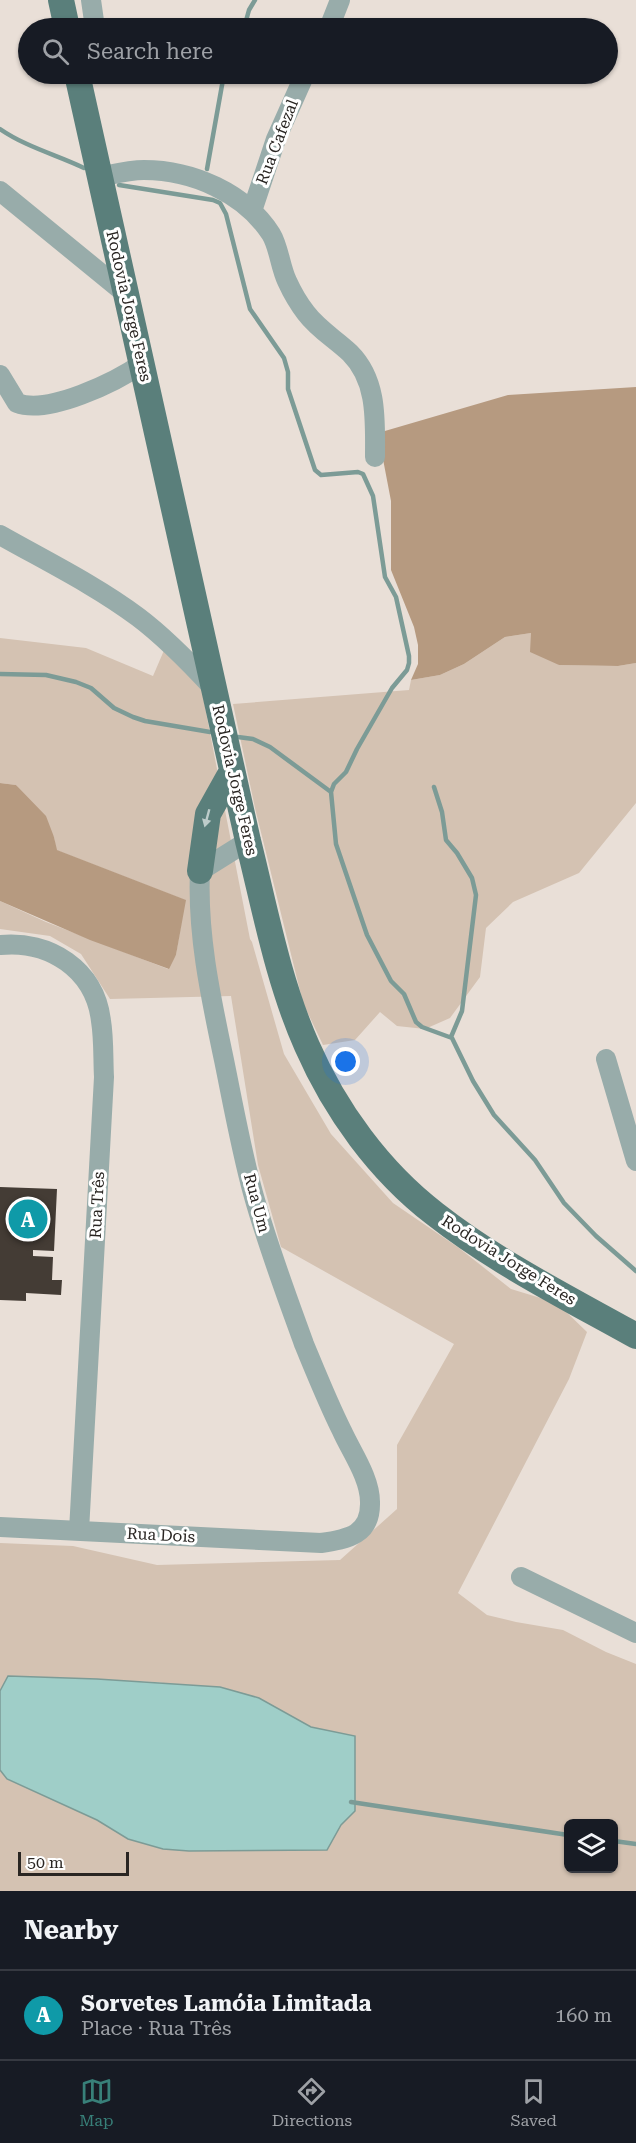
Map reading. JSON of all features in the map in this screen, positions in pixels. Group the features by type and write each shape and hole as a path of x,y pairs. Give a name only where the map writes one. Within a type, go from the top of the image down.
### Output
{"main road":[{"path":"61,0 65,18"},
{"name":"Rodovia Jorge Feres","path":"79,84 231,771 275,952 306,1044 350,1124 390,1173 434,1213 484,1248 636,1336"},
{"path":"200,871 208,814 231,771"}],"street":[{"path":"91,0 94,18"},
{"path":"333,18 340,0"},
{"name":"Rua Cafezal","path":"252,211 276,139 301,84"},
{"name":"Rua Cafezal","path":"99,177 145,170 185,176 213,185 232,195 252,211 272,235 287,281 306,313 351,355 365,376 374,398 375,457"},
{"path":"0,191 126,294"},
{"path":"0,375 17,403 35,406 57,402 103,386 128,374 142,363"},
{"path":"0,535 97,590 137,616 170,644 214,689"},
{"path":"200,871 248,841"},
{"name":"Rua Um","path":"200,871 200,913 210,993 253,1192 268,1242 305,1345 370,1491 367,1521 359,1533 348,1539 321,1543"},
{"name":"Rua Três","path":"0,945 38,946 61,957 81,974 92,992 101,1019 104,1077 79,1531"},
{"path":"606,1059 636,1161"},
{"name":"Rua Dois","path":"0,1527 321,1543"},
{"path":"521,1577 636,1633"}],"shaded area":[{"path":"636,387 636,663 618,666 559,665 530,652 531,633 505,637 464,664 440,675 411,680 418,664 418,645 414,627 391,570 391,501 378,433 508,395"},
{"path":"531,633 559,665 618,666 636,663 636,803 579,873 513,902 486,928 480,977 450,1018 425,1029 397,1026 380,1012 355,1040 323,1045 303,1003 255,808 233,704 409,690 411,680 440,675 464,664 505,637"},
{"path":"0,638 86,648 153,676 168,641 199,663 204,702 250,939 284,1054 331,1134 393,1203 459,1248 511,1289 557,1303 587,1332 569,1379 458,1593 487,1615 563,1630 636,1664 636,1891 0,1891 0,1770 7,1779 97,1820 128,1839 189,1851 327,1849 341,1825 355,1811 354,1736 311,1727 259,1698 189,1686 155,1682 8,1676 0,1691 0,1543 73,1546 157,1565 340,1560 397,1509 397,1445 454,1344 281,1247 258,1165 231,996 110,999 81,954 50,936 0,929 0,901 46,922 168,969 176,955 185,900 56,850 54,837 16,785 0,783"},
{"path":"0,783 16,785 46,816 57,850 186,900 176,955 169,969 90,940 0,901"}],"water":[{"path":"8,1676 220,1687 259,1698 311,1727 355,1736 355,1811 341,1825 327,1850 189,1851 163,1849 128,1839 97,1820 7,1779 0,1770 0,1691"}],"building":[{"path":"0,1187 57,1189 54,1251 33,1250 33,1256 53,1257 52,1280 62,1280 61,1295 26,1293 26,1301 0,1300"}],"waterway":[{"path":"247,18 255,0"},
{"path":"207,169 222,84"},
{"path":"0,129 31,146 84,168"},
{"path":"119,185 220,203 226,214 250,309 284,358 288,372 288,389 315,470 321,475 358,472 363,474 373,496 385,577 396,597 409,663 407,670 392,688 346,772 334,784 331,792 336,844 367,935 391,981 404,994 416,1022 422,1027 452,1038 473,1081 494,1115 535,1160 564,1203 596,1236 636,1271"},
{"path":"0,674 46,675 76,682 91,688 114,708 133,717 210,732"},
{"path":"238,737 253,739 270,747 331,792"},
{"path":"434,787 442,812 446,840 472,878 476,895 462,1011 451,1037"},
{"path":"351,1802 564,1834"},
{"path":"618,1842 636,1844"}],"place":[{"name":"Sorvetes Lamóia Limitada","path":"28,1219"}]}
